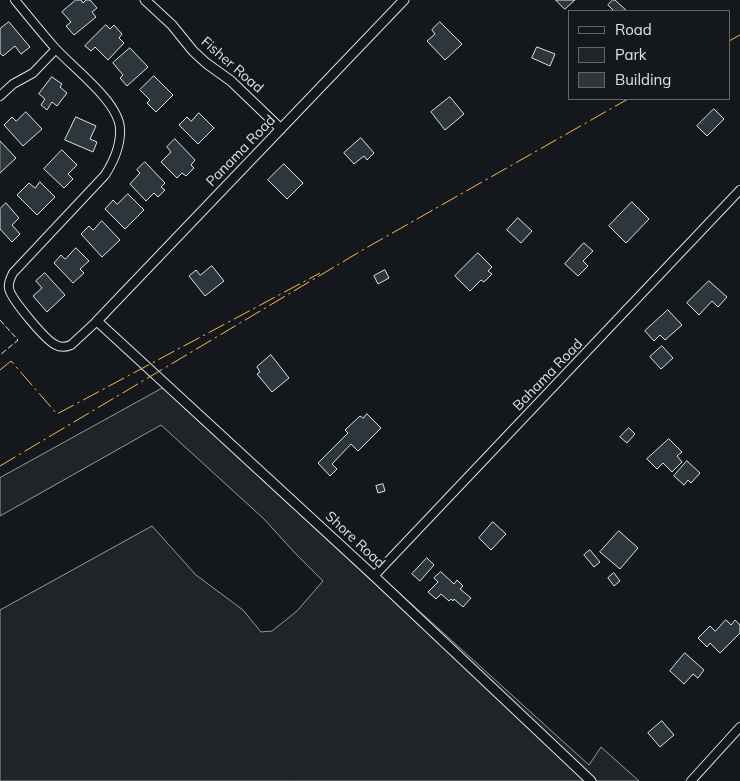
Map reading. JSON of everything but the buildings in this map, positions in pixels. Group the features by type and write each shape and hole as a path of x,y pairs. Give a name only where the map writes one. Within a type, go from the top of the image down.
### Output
{"street":[{"path":"15,0 56,49 106,99 115,113 120,126 119,143 114,160 105,175 13,273 9,288 14,301 50,342 58,347 71,345 98,321"},
{"name":"Fisher Road","path":"145,0 172,24 193,51 230,81 282,129"},
{"name":"Panama Road","path":"98,321 404,0"},
{"path":"0,96 13,84 33,73 56,49"},
{"name":"Bahama Road","path":"374,576 740,190"},
{"name":"Shore Road","path":"98,321 374,576 591,781"},
{"path":"691,781 740,727"}],"green space":[{"path":"163,388 585,781 0,781 0,610 152,526 196,575 243,610 261,632 272,631 297,611 323,581 264,519 161,425 0,516 0,478"},
{"path":"384,579 589,765 601,747 639,781 597,781"}],"fence":[{"path":"0,320 18,340 0,355"}],"power":[{"path":"730,40 740,35"},
{"path":"0,466 366,248 626,100"},
{"path":"0,370 11,361 57,414 320,273"}]}
